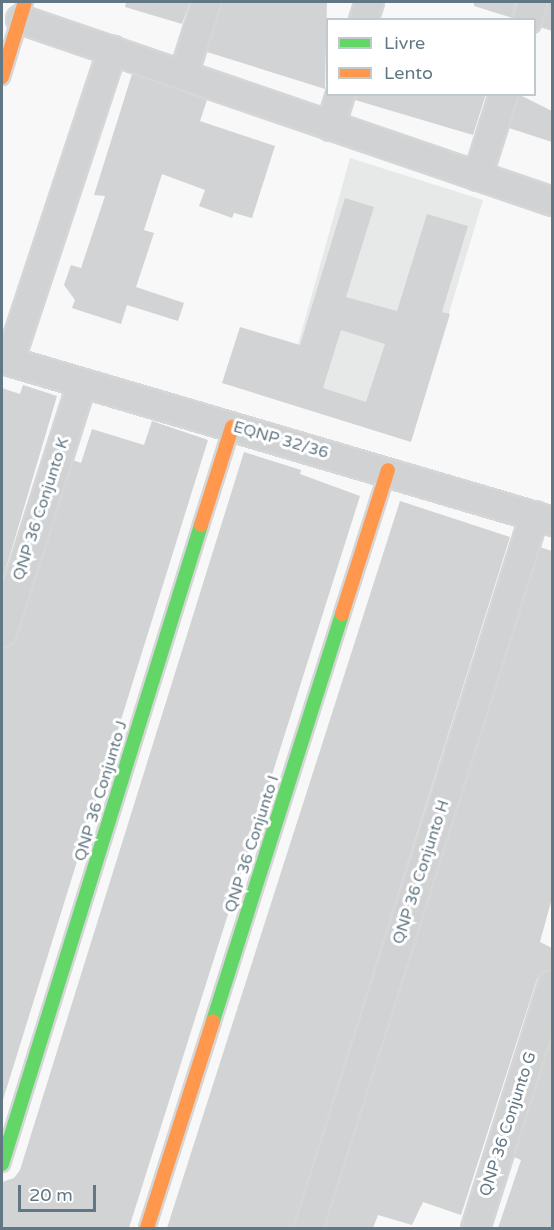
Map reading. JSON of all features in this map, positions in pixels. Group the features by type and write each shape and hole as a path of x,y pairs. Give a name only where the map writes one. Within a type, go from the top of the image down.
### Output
{"street":[{"path":"183,74 206,2"},
{"path":"364,18 369,2"},
{"path":"527,18 532,2"},
{"path":"2,72 23,10 112,50 552,201"},
{"name":"EQNP 32/36","path":"112,50 5,360 81,385 388,470 543,518"},
{"path":"330,126 339,96"},
{"path":"477,177 502,96"},
{"name":"QNP 36 Conjunto K","path":"2,632 81,385"},
{"name":"QNP 36 Conjunto J","path":"2,1164 232,427"},
{"name":"QNP 36 Conjunto I","path":"147,1228 388,470"},
{"name":"QNP 36 Conjunto H","path":"308,1228 543,518"},
{"name":"QNP 36 Conjunto G","path":"475,1228 552,984"}],"shaded area":[{"path":"350,158 483,200 411,439 283,398"}],"building":[{"path":"126,2 190,2 182,24 125,7"},
{"path":"221,2 327,2 325,89 207,52"},
{"path":"474,2 516,2 512,18 474,6"},
{"path":"547,2 552,2 552,31 540,27"},
{"path":"132,74 207,100 200,121 275,146 252,218 234,213 232,218 199,206 205,190 162,174 144,230 154,233 136,287 184,303 178,321 127,305 121,324 72,308 75,300 64,285 71,265 81,268 105,196 94,195"},
{"path":"355,96 485,96 473,135 355,100"},
{"path":"517,96 522,96 552,111 552,142 509,128"},
{"path":"345,198 374,207 346,297 397,311 427,214 468,226 442,312 450,314 411,442 222,383 240,327 300,345","holes":["341,330 385,344 366,402 323,388"]},
{"path":"23,385 57,396 2,582 2,388 20,394"},
{"path":"152,421 208,440 2,1103 2,647 12,644 17,637 73,460 81,463 92,429 144,445"},
{"path":"244,452 301,470 300,474 360,496 129,1228 2,1228 2,1182 14,1178 20,1170"},
{"path":"400,501 510,537 293,1228 167,1228"},
{"path":"540,547 552,551 552,898 540,942 552,948 552,969 542,972 537,979 461,1215 423,1202 412,1225 378,1215 373,1228 324,1228"},
{"path":"552,1035 552,1228 498,1228 521,1160 514,1157"}],"traffic: fast":[{"path":"2,1164 201,525"},
{"path":"213,1021 342,614"}],"traffic: slow":[{"path":"2,77 25,2"},
{"path":"201,525 232,427"},
{"path":"342,614 388,470"},
{"path":"147,1228 213,1021"}]}
